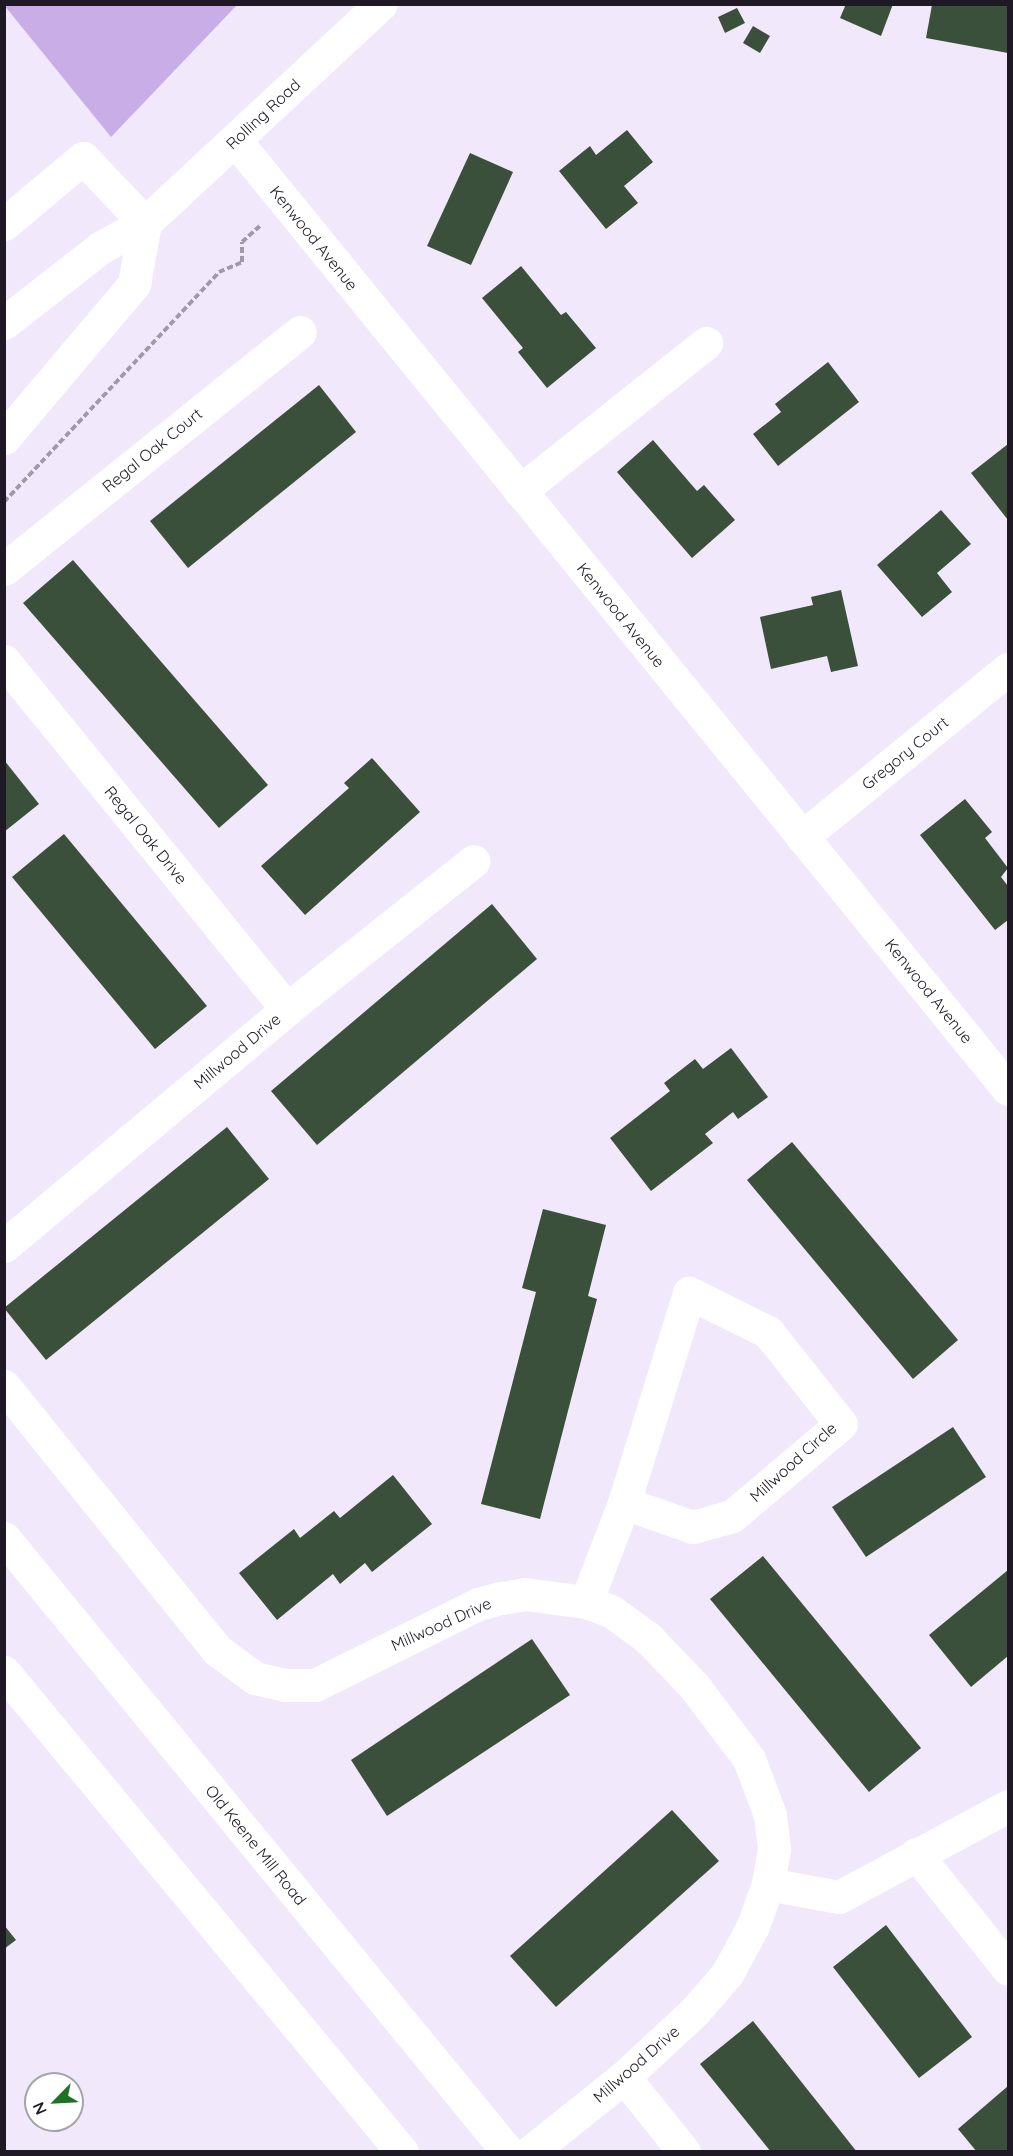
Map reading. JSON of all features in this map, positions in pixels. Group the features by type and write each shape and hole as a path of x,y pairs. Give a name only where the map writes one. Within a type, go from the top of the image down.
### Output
{"street":[{"name":"Rolling Road","path":"4,322 100,248 145,223 381,4"},
{"name":"Kenwood Avenue","path":"235,140 1008,1089"},
{"path":"4,438 134,284 145,223 83,158 9,210"},
{"name":"Regal Oak Court","path":"4,569 300,332"},
{"path":"520,491 706,343"},
{"name":"Regal Oak Drive","path":"4,661 286,1010"},
{"name":"Gregory Court","path":"802,837 1008,669"},
{"name":"Millwood Drive","path":"4,1246 286,1010 474,861"},
{"name":"Millwood Circle","path":"586,1602 624,1503 689,1293 768,1332 841,1424 732,1516 693,1527 624,1503"},
{"name":"Millwood Drive","path":"4,1386 218,1650 255,1678 285,1685 315,1685 478,1604 501,1598 525,1594 586,1602 611,1611 648,1638 694,1686 749,1759 770,1815 774,1849 768,1884 753,1926 727,1974 695,2011 624,2077 530,2151"},
{"name":"Old Keene Mill Road","path":"4,1539 508,2151"},
{"path":"4,1672 402,2151"},
{"path":"768,1884 839,1897 1008,1806"},
{"path":"916,1854 1008,1969"},
{"path":"624,2077 684,2151"}],"path":[{"path":"4,502 219,272 242,262 242,242"}],"shaded area":[{"path":"5,4 237,5 111,137"}],"building":[{"path":"846,4 893,4 881,36 840,18"},
{"path":"932,5 1008,5 1008,53 926,38"},
{"path":"737,8 745,23 725,33 718,17"},
{"path":"753,26 770,36 760,53 743,43"},
{"path":"627,130 653,162 624,186 638,203 606,229 559,171 590,146 596,155"},
{"path":"470,153 513,172 471,265 427,246"},
{"path":"521,266 561,315 566,312 596,348 547,388 518,352 523,348 482,298"},
{"path":"828,362 859,402 778,466 753,434 781,412 775,404"},
{"path":"319,385 356,432 188,568 150,521"},
{"path":"653,440 697,491 704,485 735,520 692,558 617,472"},
{"path":"1008,444 1008,520 971,473"},
{"path":"941,510 971,544 937,573 952,592 922,617 877,565"},
{"path":"73,560 268,785 219,828 23,603"},
{"path":"841,590 858,666 831,672 827,656 771,669 760,617 813,605 811,597"},
{"path":"372,758 420,812 305,915 261,866 349,788 344,783"},
{"path":"4,760 39,804 4,832"},
{"path":"965,799 992,832 985,838 1008,868 1001,877 1008,886 1008,920 995,930 920,835"},
{"path":"64,834 207,1006 155,1049 12,877"},
{"path":"492,904 537,959 317,1145 271,1091"},
{"path":"731,1048 768,1097 738,1119 733,1112 705,1134 713,1143 651,1191 610,1138 670,1091 664,1083 695,1059 703,1069"},
{"path":"227,1127 269,1179 46,1360 4,1308"},
{"path":"792,1142 958,1340 913,1379 747,1180"},
{"path":"543,1209 606,1225 588,1296 597,1299 540,1519 481,1504 536,1292 522,1288"},
{"path":"953,1427 986,1477 866,1557 832,1507"},
{"path":"393,1475 432,1524 372,1572 365,1563 340,1584 333,1574 277,1620 239,1573 294,1529 300,1538 334,1511 340,1518"},
{"path":"763,1556 921,1748 869,1792 710,1599"},
{"path":"1008,1570 1008,1656 971,1687 929,1635"},
{"path":"532,1639 570,1695 387,1816 351,1760"},
{"path":"672,1810 719,1861 556,2007 510,1956"},
{"path":"4,1925 16,1940 4,1949"},
{"path":"886,1925 972,2037 919,2078 833,1967"},
{"path":"753,2021 857,2152 771,2152 700,2064"},
{"path":"1008,2086 1008,2152 977,2152 958,2129"}]}
